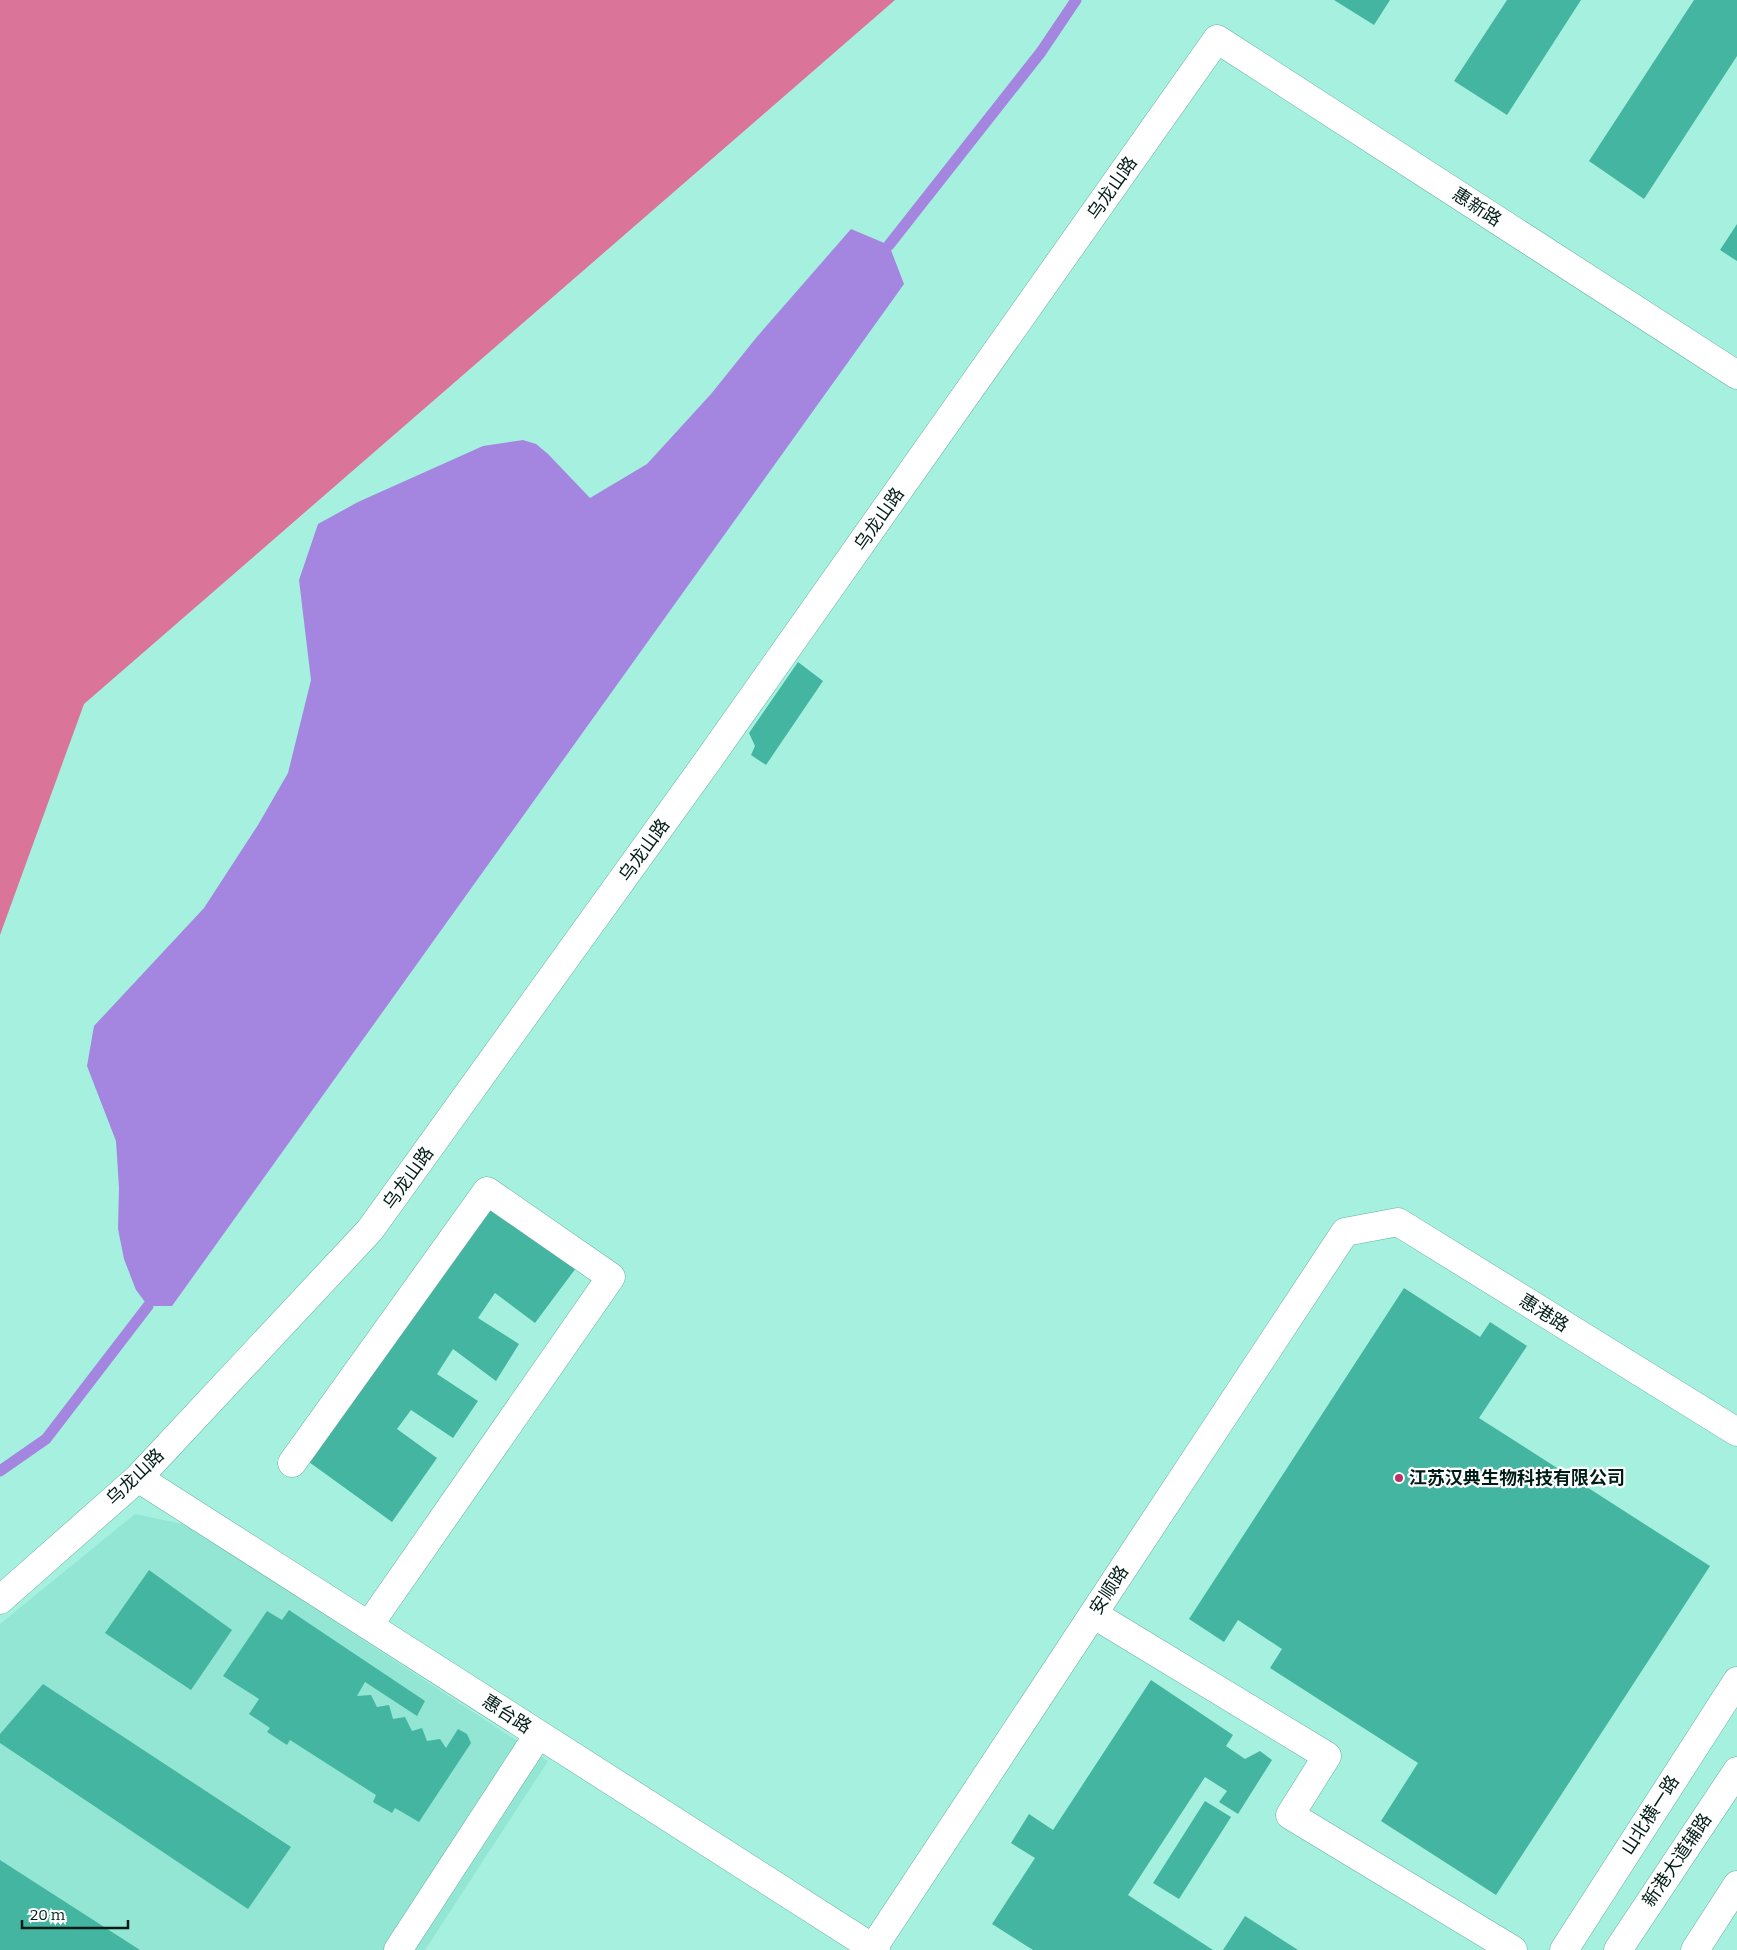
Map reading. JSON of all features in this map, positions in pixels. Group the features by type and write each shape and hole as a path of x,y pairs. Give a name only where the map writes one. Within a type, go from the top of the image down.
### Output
{"street":[{"name":"惠新路","path":"1217,39 1737,375"},
{"name":"乌龙山路","path":"0,1600 138,1478 370,1230 709,760 1217,39"},
{"path":"292,1463 487,1191 611,1278 369,1625"},
{"name":"惠港路","path":"1344,1232 1398,1222 1737,1432"},
{"name":"安顺路","path":"875,1949 1344,1232"},
{"name":"惠台路","path":"138,1478 875,1949"},
{"path":"1093,1614 1327,1756 1290,1815 1513,1950"},
{"name":"山北横一路","path":"1564,1950 1737,1681"},
{"path":"398,1950 538,1735"},
{"name":"新港大道辅路","path":"1618,1950 1737,1770"},
{"path":"1695,1950 1737,1885"}],"shaded area":[{"path":"0,0 895,0 84,704 0,935"},
{"path":"851,229 889,245 904,284 172,1306 148,1306 136,1290 124,1259 118,1229 119,1188 116,1141 87,1066 94,1026 204,908 258,825 288,773 311,680 299,580 318,524 358,502 483,446 523,440 536,444 548,454 590,498 647,464 711,394 756,338"},
{"path":"135,1514 187,1525 548,1761 425,1950 0,1950 0,1624"}],"building":[{"path":"1334,0 1390,0 1374,25"},
{"path":"1507,0 1581,0 1507,115 1454,81"},
{"path":"1694,0 1737,0 1737,56 1644,199 1589,161"},
{"path":"1737,224 1737,261 1720,250"},
{"path":"798,662 823,681 766,765 751,755 755,746 749,733"},
{"path":"490,1208 576,1268 535,1323 495,1293 478,1318 519,1344 496,1381 453,1349 437,1374 478,1401 453,1438 411,1410 397,1429 437,1458 392,1522 309,1462"},
{"path":"1404,1288 1480,1337 1490,1322 1527,1346 1479,1418 1710,1566 1496,1895 1381,1821 1418,1763 1270,1668 1282,1649 1238,1620 1224,1642 1189,1619"},
{"path":"149,1570 232,1630 191,1690 105,1633"},
{"path":"289,1610 425,1701 417,1716 365,1682 357,1696 371,1695 377,1707 389,1705 393,1719 405,1717 412,1731 422,1728 427,1741 440,1739 446,1748 458,1729 467,1734 471,1743 419,1822 395,1808 392,1813 373,1802 376,1795 290,1740 287,1745 267,1732 270,1728 249,1714 259,1699 223,1676 267,1611 282,1620"},
{"path":"1151,1680 1233,1735 1226,1746 1245,1759 1260,1751 1272,1760 1238,1814 1219,1802 1227,1791 1205,1777 1128,1895 1213,1950 1033,1950 992,1924 1035,1858 1011,1843 1029,1814 1053,1830"},
{"path":"43,1684 291,1847 248,1909 0,1743 0,1734"},
{"path":"1205,1801 1231,1817 1179,1899 1153,1883"},
{"path":"0,1860 140,1950 0,1950"},
{"path":"1245,1916 1298,1950 1223,1950"}],"waterway":[{"path":"889,245 1041,52 1076,0"},
{"path":"0,1471 46,1439 148,1306"}],"place":[{"name":"江苏汉典生物科技有限公司","path":"1399,1478"}]}
